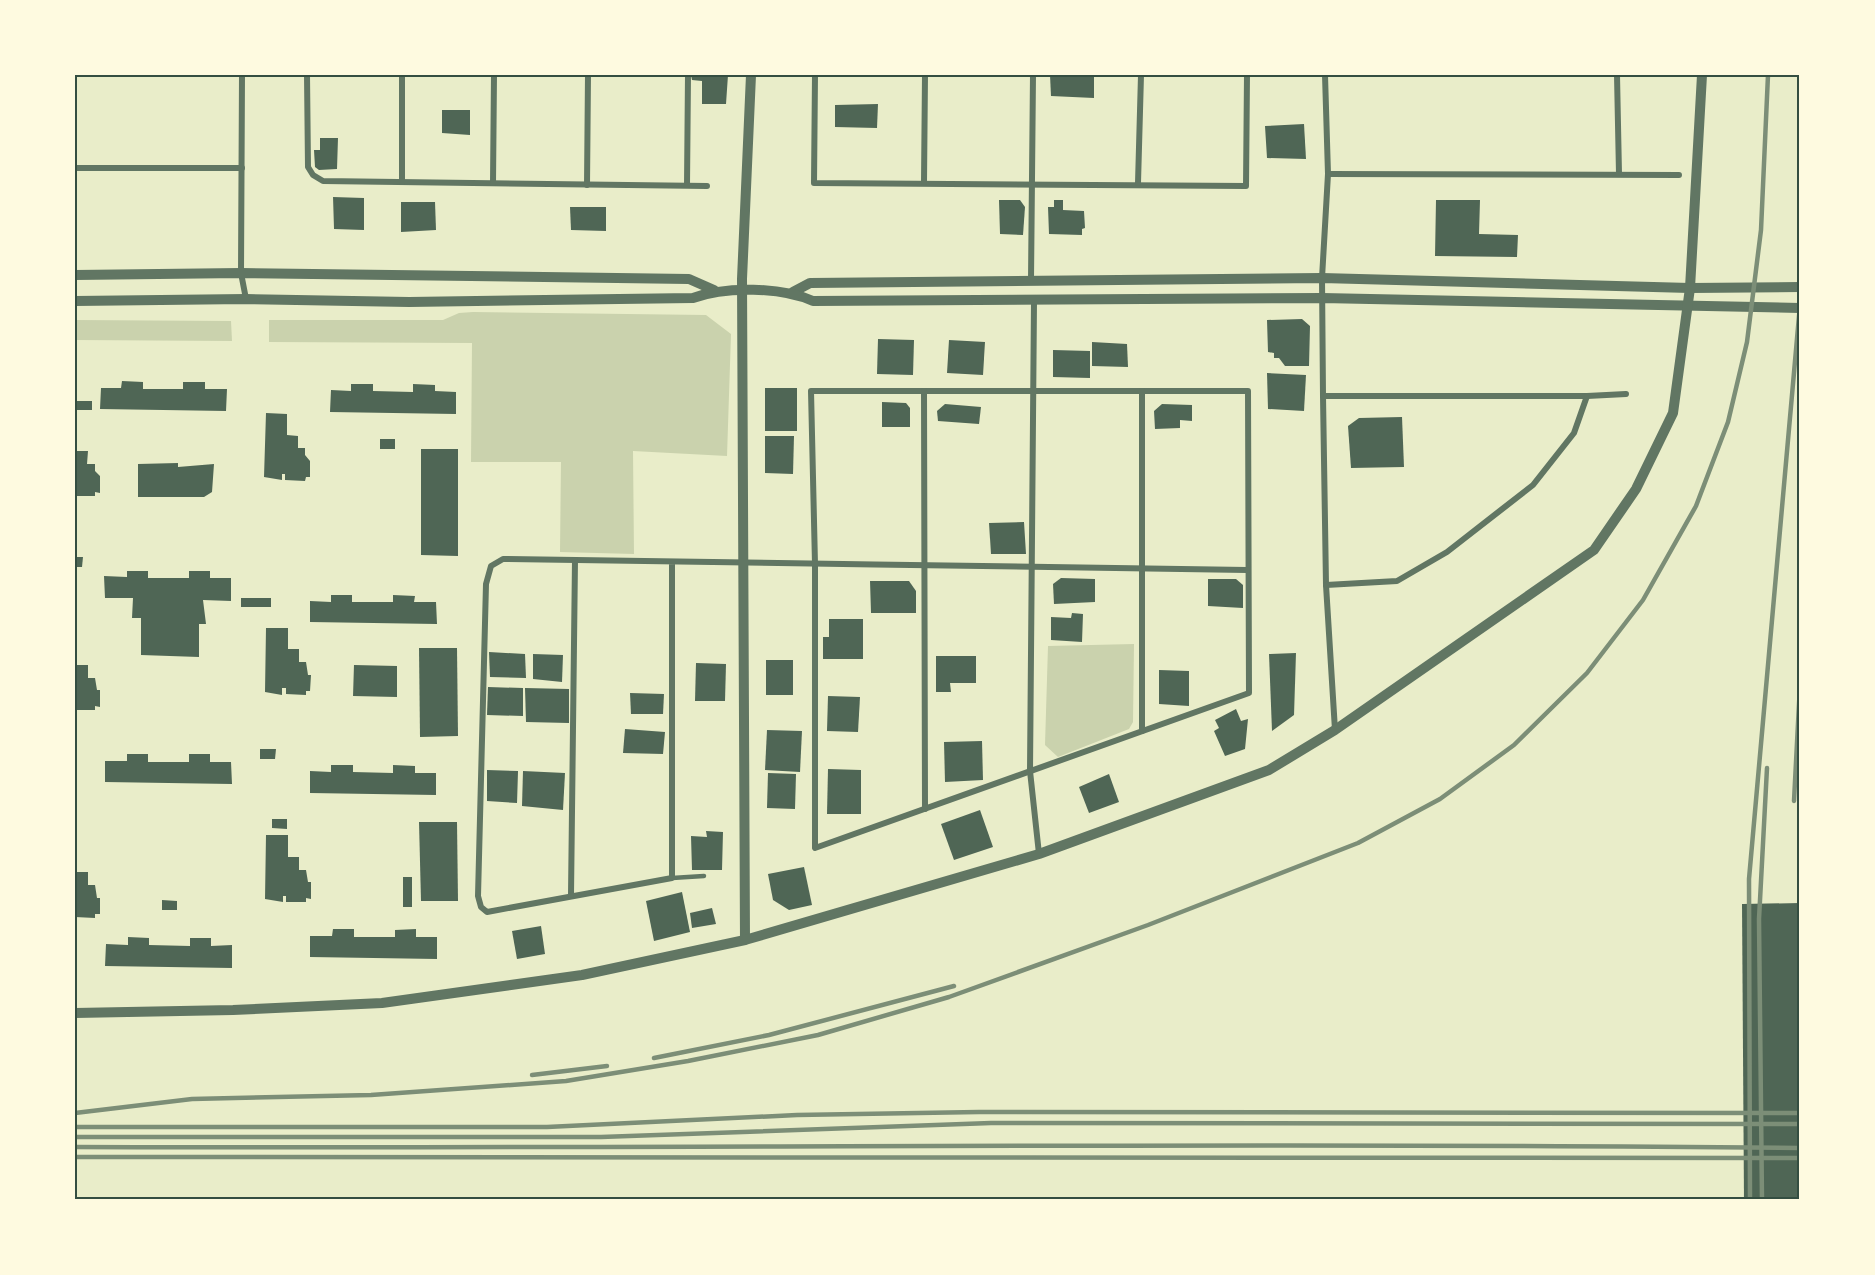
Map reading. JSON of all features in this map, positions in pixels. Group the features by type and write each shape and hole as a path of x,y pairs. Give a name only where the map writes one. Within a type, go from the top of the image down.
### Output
{"street":[{"path":"242,75 241,273 246,299"},
{"path":"307,75 306,155 308,167 313,175 323,181 707,186"},
{"path":"402,75 402,182"},
{"path":"493,183 494,75"},
{"path":"587,184 588,75"},
{"path":"687,185 688,75"},
{"path":"746,940 742,291 751,75"},
{"path":"815,75 813,183 924,182 1031,186 1138,183 1246,186 1247,75"},
{"path":"924,182 925,75"},
{"path":"1031,280 1033,75"},
{"path":"1138,183 1142,75"},
{"path":"1325,75 1328,174 1322,278 1323,396 1326,585 1335,730"},
{"path":"1617,75 1619,174"},
{"path":"75,1013 233,1010 382,1003 582,975 746,940 1039,854 1269,770 1335,730 1594,550 1636,489 1673,413 1690,288 1702,75"},
{"path":"75,168 242,168"},
{"path":"1328,174 1679,175"},
{"path":"75,275 241,273 689,279 714,290 793,292 813,302 1322,298 1800,308"},
{"path":"793,292 810,283 1322,278 1690,288 1800,287"},
{"path":"75,302 246,299 409,302 693,298 714,290"},
{"path":"1034,302 1030,771 1039,854"},
{"path":"811,391 924,391 1248,391 1249,693 815,848 815,564 811,391"},
{"path":"924,391 925,809"},
{"path":"1142,391 1142,731"},
{"path":"1323,396 1626,394"},
{"path":"1326,585 1397,581 1447,552 1533,485 1574,433 1587,396"},
{"path":"672,562 672,878 488,912 481,907 478,896 486,584 491,566 503,559 1247,570"},
{"path":"571,895 575,560"}],"lane":[{"path":"672,878 704,876"}],"green space":[{"path":"459,313 706,315 731,334 727,456 633,451 634,554 560,552 561,462 471,462 472,343 269,342 269,320 443,320"},
{"path":"75,320 231,321 232,341 75,340"},
{"path":"1134,644 1133,722 1129,729 1058,757 1045,745 1048,646"}],"building":[{"path":"691,75 728,75 726,104 702,104 702,81 692,80"},
{"path":"1050,75 1094,75 1094,98 1051,96"},
{"path":"878,104 877,128 835,127 835,105"},
{"path":"442,110 470,110 470,135 442,133"},
{"path":"1304,124 1306,159 1267,158 1265,126"},
{"path":"320,138 338,138 337,169 319,170 315,167 314,150 320,150"},
{"path":"333,197 364,198 364,230 334,229"},
{"path":"999,200 1020,200 1025,207 1023,235 1000,234"},
{"path":"1054,200 1063,200 1063,210 1084,211 1085,228 1082,229 1082,235 1049,234 1048,207 1054,207"},
{"path":"1436,200 1480,200 1479,234 1518,235 1517,257 1435,256"},
{"path":"401,202 435,202 436,230 401,232"},
{"path":"570,207 606,207 606,231 571,230"},
{"path":"1302,319 1310,326 1309,366 1285,366 1279,358 1274,358 1274,353 1268,352 1267,320"},
{"path":"878,339 914,340 913,375 877,374"},
{"path":"949,340 985,342 983,375 947,373"},
{"path":"1092,342 1127,344 1128,367 1092,366"},
{"path":"1053,350 1090,351 1090,378 1053,377"},
{"path":"1267,373 1306,375 1304,411 1268,409"},
{"path":"122,381 143,382 143,389 183,389 183,382 205,382 205,389 227,389 226,411 100,409 101,388 121,388"},
{"path":"351,384 373,384 373,391 413,392 413,384 435,385 435,391 456,392 456,414 330,412 331,390 351,391"},
{"path":"765,388 797,388 797,431 765,431"},
{"path":"77,401 92,401 92,410 77,410"},
{"path":"882,402 906,403 910,408 910,427 882,427"},
{"path":"945,404 981,407 979,424 938,421 937,411"},
{"path":"1162,404 1192,405 1192,421 1180,420 1180,428 1155,429 1154,411"},
{"path":"266,413 287,414 287,435 298,436 298,448 305,448 305,455 310,461 310,477 306,477 305,481 285,480 285,474 282,474 282,480 264,477"},
{"path":"1402,417 1404,467 1351,468 1348,426 1359,418"},
{"path":"765,436 794,436 793,474 765,473"},
{"path":"380,439 395,439 395,449 380,449"},
{"path":"421,449 458,449 458,556 421,555"},
{"path":"75,451 88,451 87,464 95,464 95,471 100,476 100,493 95,492 95,496 75,496"},
{"path":"178,463 178,467 214,464 212,492 204,497 138,497 138,464"},
{"path":"1024,522 1026,554 991,554 989,523"},
{"path":"75,557 83,557 82,567 75,567"},
{"path":"127,571 148,571 148,578 189,578 189,571 210,571 210,578 231,578 231,601 203,600 206,624 199,624 199,657 141,655 141,618 132,618 133,598 105,598 104,576 127,577"},
{"path":"1061,578 1095,579 1095,602 1054,604 1053,584"},
{"path":"1208,579 1236,579 1243,585 1243,608 1208,606"},
{"path":"870,581 909,581 916,591 916,613 871,613"},
{"path":"331,595 352,595 352,602 393,602 393,595 415,596 414,602 436,602 437,624 310,622 310,601 331,602"},
{"path":"241,598 271,598 271,607 241,607"},
{"path":"1072,613 1083,614 1082,642 1051,640 1051,617 1071,618"},
{"path":"829,619 863,619 863,659 823,659 823,637 829,637"},
{"path":"266,628 288,628 288,649 299,649 299,662 306,662 308,675 311,675 310,691 306,691 306,695 286,694 286,688 282,688 282,695 265,692"},
{"path":"419,648 457,648 458,736 420,737"},
{"path":"489,652 525,654 526,678 490,677"},
{"path":"1296,653 1294,715 1272,731 1269,654"},
{"path":"533,654 563,655 562,682 533,679"},
{"path":"936,656 976,656 976,683 950,683 951,692 936,692"},
{"path":"766,660 793,660 793,695 766,695"},
{"path":"696,663 726,664 725,701 695,701"},
{"path":"75,665 88,665 88,678 95,678 97,690 100,690 100,707 95,706 95,710 75,710"},
{"path":"354,665 397,666 397,697 353,696"},
{"path":"1159,670 1189,671 1189,706 1159,704"},
{"path":"488,687 523,688 523,716 487,715"},
{"path":"525,688 569,689 569,723 526,722"},
{"path":"630,693 664,694 663,714 631,714"},
{"path":"828,696 860,697 858,732 827,731"},
{"path":"1236,709 1241,721 1248,719 1245,749 1225,756 1214,731 1219,728 1215,720"},
{"path":"625,729 665,732 663,754 623,753"},
{"path":"767,730 802,731 800,772 765,770"},
{"path":"982,741 983,780 945,782 944,742"},
{"path":"260,749 276,749 275,759 260,759"},
{"path":"127,754 148,754 148,762 189,762 189,754 210,754 210,762 231,762 232,784 105,782 105,761 127,761"},
{"path":"331,765 353,765 353,772 393,773 393,765 415,766 415,773 436,773 436,795 310,793 310,771 331,772"},
{"path":"828,769 861,770 861,814 827,814"},
{"path":"487,770 518,771 517,803 487,801"},
{"path":"523,771 565,773 563,810 522,806"},
{"path":"768,773 796,774 795,809 767,808"},
{"path":"1109,774 1119,802 1089,813 1079,787"},
{"path":"980,810 993,847 954,860 941,824"},
{"path":"272,819 287,819 287,829 272,828"},
{"path":"419,822 457,822 458,901 421,901"},
{"path":"706,831 723,832 722,870 692,870 691,836 707,837"},
{"path":"266,835 288,835 288,857 299,857 299,870 306,870 308,882 311,882 311,899 306,898 306,902 286,902 286,896 283,896 283,902 265,899"},
{"path":"804,867 812,905 789,910 773,900 768,874"},
{"path":"75,872 88,872 88,885 95,885 97,898 100,898 100,914 95,914 95,918 75,917"},
{"path":"403,877 412,877 412,907 403,907"},
{"path":"682,892 690,932 654,941 646,901"},
{"path":"162,900 177,901 177,910 162,910"},
{"path":"1800,903 1800,1200 1744,1200 1742,904"},
{"path":"712,908 716,924 692,928 690,913"},
{"path":"541,926 545,954 517,959 512,931"},
{"path":"333,929 354,929 354,937 395,937 395,930 416,929 416,937 437,937 437,959 310,957 310,936 332,936"},
{"path":"128,937 149,938 149,945 190,946 190,938 211,938 211,946 232,945 232,968 105,966 106,944 128,945"}],"railway":[{"path":"75,1113 192,1099 371,1095 566,1081 688,1061 818,1035 949,997 1148,925 1358,843 1440,799 1514,745 1587,673 1643,600 1696,506 1728,422 1747,342 1761,230 1768,75"},
{"path":"1750,1200 1749,879 1800,305"},
{"path":"1794,801 1800,685"},
{"path":"1762,1200 1759,919 1767,768"},
{"path":"654,1058 769,1035 954,986"},
{"path":"532,1075 607,1066"},
{"path":"75,1127 547,1127 797,1115 979,1112 1800,1113"},
{"path":"75,1137 601,1137 991,1123 1800,1124"},
{"path":"75,1147 1584,1146 1800,1148"},
{"path":"75,1157 1800,1158"}]}
